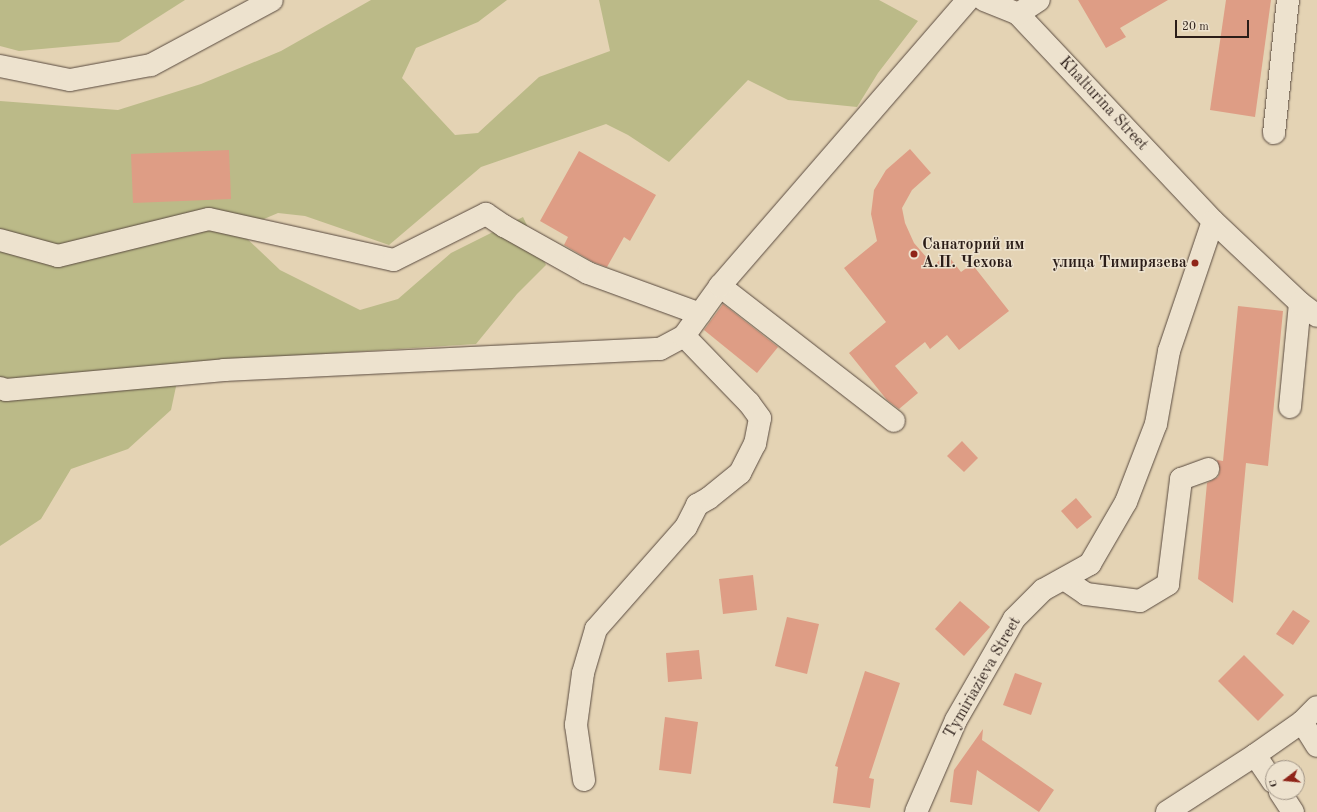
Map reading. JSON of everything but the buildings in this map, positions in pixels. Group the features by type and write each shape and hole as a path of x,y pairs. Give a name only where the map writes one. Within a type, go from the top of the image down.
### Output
{"street":[{"path":"0,66 70,80 151,65 272,0"},
{"path":"0,388 6,390 224,370 660,349 684,336 720,286 968,0"},
{"name":"Khalturina Street","path":"984,0 1018,14 1213,221 1300,303"},
{"path":"1018,14 1039,0"},
{"path":"1274,133 1288,0"},
{"path":"0,240 58,256 209,219 394,260 486,214 504,226 588,273 700,314"},
{"name":"Tymiriazieva Street","path":"916,812 956,720 1014,619 1043,590 1090,564 1126,502 1156,424 1169,351 1213,221"},
{"path":"720,286 894,421"},
{"path":"1300,303 1317,316"},
{"path":"1290,408 1300,303"},
{"path":"584,780 576,725 583,673 596,629 686,527 697,504 709,498 740,473 755,444 760,418 749,403 684,336"},
{"path":"1064,578 1086,594 1140,601 1168,584 1181,479 1208,469"},
{"path":"1181,810 1310,714 1317,746"},
{"path":"1255,755 1265,770"},
{"path":"1285,800 1293,812"}],"shaded area":[{"path":"0,0 185,0 119,42 19,51 0,46"},
{"path":"371,0 507,0 478,22 416,48 402,78 455,135 478,133 539,77 610,51 599,0 879,0 918,21 878,73 857,107 788,100 748,80 669,162 628,135 606,124 481,167 389,245 305,216 278,213 238,230 280,270 360,310 398,299 451,253 523,217 546,265 517,294 476,344 181,363 171,410 128,449 71,469 41,519 0,546 0,101 118,110 201,84 281,51"}],"place":[{"name":"Санаторий им А.П. Чехова","path":"914,254"},
{"name":"улица Тимирязева","path":"1195,263"}]}
